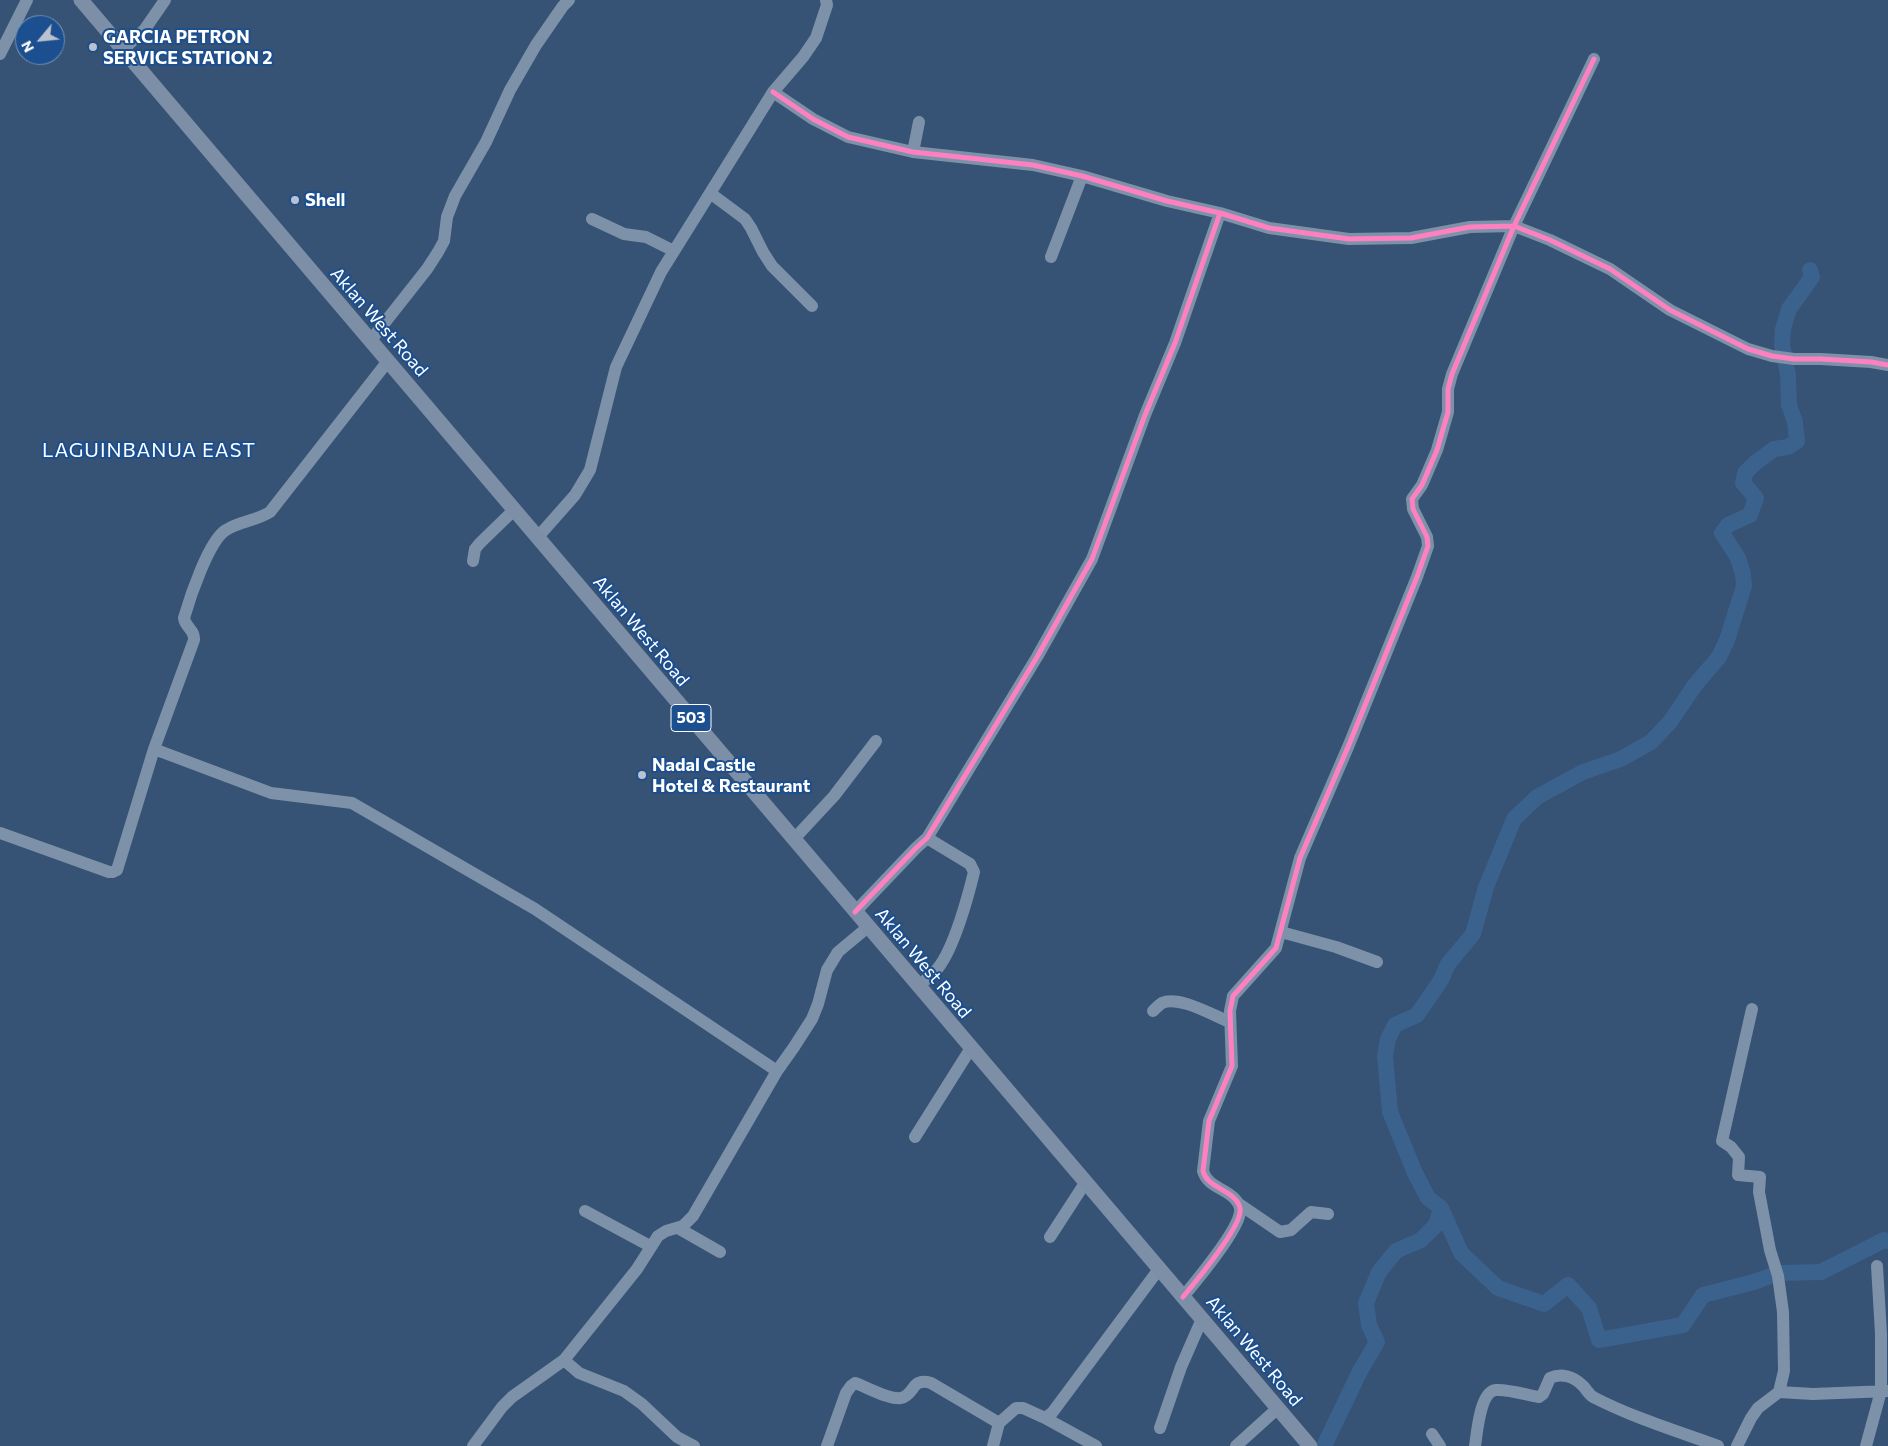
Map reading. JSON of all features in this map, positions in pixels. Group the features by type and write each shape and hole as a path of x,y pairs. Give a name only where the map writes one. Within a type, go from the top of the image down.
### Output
{"main road":[{"name":"Aklan West Road","path":"85,2 123,50 313,275 371,340 537,538 1306,1441"}],"street":[{"path":"0,54 27,0"},
{"path":"123,50 145,29 165,0"},
{"path":"371,340 427,269 438,252 444,241 447,217 455,196 486,142 510,90 536,45 569,0"},
{"path":"537,538 574,495 590,470 616,367 661,272 773,92 803,57 816,38 827,5 826,0"},
{"path":"1328,1214 1310,1212 1291,1230 1280,1232 1239,1204 1204,1176 1202,1171 1209,1121 1232,1066 1230,1011 1233,996 1276,948 1282,932 1300,858 1351,739 1417,578 1428,546 1427,537 1413,510 1412,499 1422,485 1437,450 1448,412 1448,389 1452,374 1514,226 1594,59"},
{"path":"773,92 814,119 848,137 913,152 1033,165 1082,176 1269,228 1350,239 1412,238 1470,227 1514,226 1550,240 1610,269 1670,310 1748,349 1772,356 1794,359 1871,362 1888,365"},
{"path":"913,152 919,122"},
{"path":"1052,257 1082,176"},
{"path":"710,193 745,219 752,228 772,266 812,306"},
{"path":"855,912 927,838 1037,658 1092,559 1175,342 1220,213"},
{"path":"592,219 624,234 646,237 674,251"},
{"path":"0,833 109,872 116,871 154,748 194,640 194,634 185,623 184,618 212,545 220,534 230,527 262,517 270,512 388,361"},
{"path":"473,561 475,550 480,543 514,510"},
{"path":"794,840 834,796 876,742"},
{"path":"154,748 271,793 335,799 352,803 535,909 776,1071"},
{"path":"918,986 938,968 946,954 962,913 974,872 970,864 927,838"},
{"path":"473,1446 502,1407 512,1397 564,1360 638,1269 650,1246 658,1236 687,1223 693,1216 776,1071 794,1048 812,1019 827,970 838,952 868,926"},
{"path":"1282,932 1336,947 1377,962"},
{"path":"1153,1011 1163,1003 1171,1001 1183,1003 1230,1022"},
{"path":"1737,1446 1758,1408 1779,1392 1784,1371 1783,1312 1778,1276 1770,1250 1759,1192 1760,1177 1738,1175 1739,1157 1731,1147 1722,1141 1752,1009"},
{"path":"915,1137 971,1048"},
{"path":"1050,1237 1085,1183"},
{"path":"1184,1297 1231,1232 1240,1212 1239,1204"},
{"path":"585,1211 650,1246"},
{"path":"678,1228 720,1252"},
{"path":"1866,1446 1885,1391 1877,1266"},
{"path":"1045,1418 1062,1401 1159,1269"},
{"path":"1160,1428 1181,1367 1202,1319"},
{"path":"564,1360 579,1373 624,1391 642,1404 677,1437 694,1446"},
{"path":"1475,1446 1483,1402 1487,1394 1495,1390 1539,1397 1543,1394 1550,1378 1557,1375 1571,1377 1593,1397 1610,1405 1718,1446"},
{"path":"827,1446 846,1393 855,1384 891,1397 900,1398 905,1396 917,1384 925,1381 999,1422"},
{"path":"1779,1392 1814,1394 1885,1391"},
{"path":"993,1446 999,1422 1016,1408 1023,1408 1096,1446"},
{"path":"1236,1446 1278,1408"},
{"path":"1432,1434 1440,1446"}],"waterway":[{"path":"1773,1275 1754,1282 1703,1295 1683,1325 1599,1340 1589,1308 1568,1285 1544,1304 1498,1288 1461,1253 1441,1208 1428,1198 1415,1173 1390,1112 1385,1056 1388,1039 1395,1025 1417,1015 1441,980 1448,964 1473,934 1486,887 1514,819 1537,797 1583,772 1621,759 1651,742 1670,722 1695,685 1719,657 1727,640 1744,586 1743,574 1738,558 1722,533 1728,525 1750,515 1756,498 1743,483 1745,473 1774,449 1788,447 1797,441 1795,422 1789,405 1788,375 1782,345 1783,329 1789,309 1812,277 1810,270"},
{"path":"1324,1446 1360,1371 1377,1342 1369,1325 1366,1303 1379,1272 1396,1251 1421,1240 1436,1225 1441,1208"},
{"path":"1782,1273 1821,1272 1884,1240 1888,1241"}],"cycle path":[{"path":"1183,1297 1225,1243 1238,1220 1240,1212 1238,1203 1208,1180 1203,1171 1209,1121 1232,1066 1230,1011 1233,996 1276,948 1300,858 1348,747 1428,546 1427,537 1413,509 1412,499 1422,485 1437,450 1448,412 1448,389 1452,374 1514,226 1594,59"},
{"path":"773,92 813,119 848,137 913,152 1033,165 1082,176 1269,228 1349,239 1411,238 1470,227 1514,226 1550,240 1610,269 1670,310 1748,349 1772,356 1794,359 1871,362 1888,365"},
{"path":"855,912 927,838 1037,657 1092,559 1145,415 1175,343 1220,213"}],"place":[{"name":"GARCIA PETRON SERVICE STATION 2","path":"93,47"},
{"name":"Shell","path":"295,200"},
{"name":"Nadal Castle Hotel & Restaurant","path":"642,775"}],"district":[{"name":"LAGUINBANUA EAST","path":"149,450"}]}
